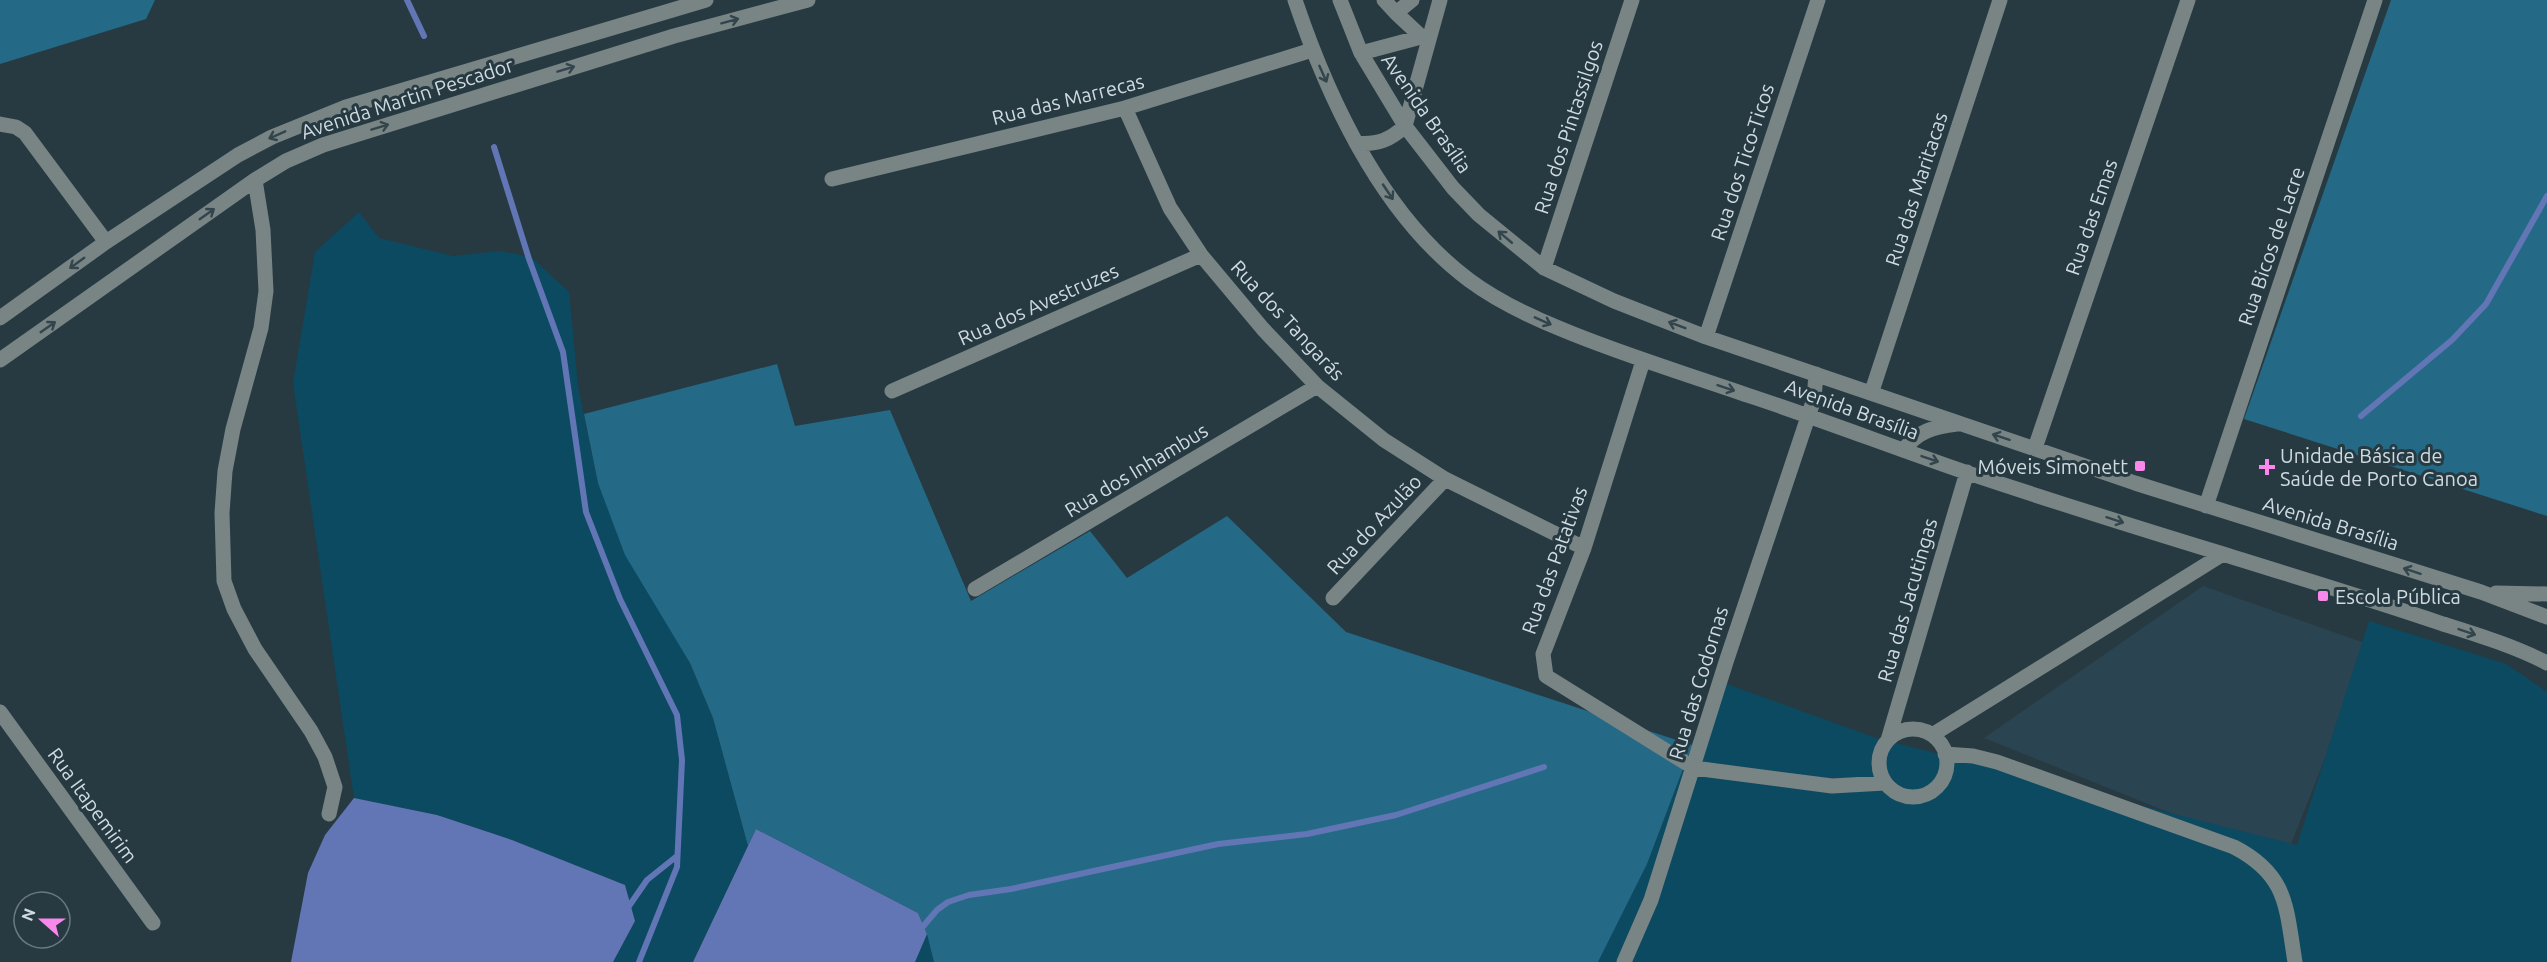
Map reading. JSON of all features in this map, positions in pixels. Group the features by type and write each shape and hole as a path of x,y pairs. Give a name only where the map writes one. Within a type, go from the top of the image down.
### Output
{"street":[{"name":"Avenida Martin Pescador","path":"0,318 106,242 238,155 272,137 346,107 671,4 706,0"},
{"name":"Avenida Martin Pescador","path":"0,360 255,180 286,161 323,145 674,36 808,0"},
{"name":"Avenida Brasília","path":"1295,0 1312,50 1356,143 1390,196 1418,232 1467,279 1491,295 1538,319 1643,361 1808,415 1967,472 2223,555 2381,603 2499,643 2547,663"},
{"name":"Avenida Brasília","path":"1340,0 1360,53 1405,126 1453,188 1479,215 1544,268 1614,301 1706,337 1872,391 1960,424 2206,506 2481,592 2547,617"},
{"path":"1384,0 1424,40"},
{"path":"1396,13 1412,0"},
{"path":"1356,143 1387,141 1405,126 1424,40 1440,0"},
{"name":"Rua dos Pintassilgos","path":"1544,268 1632,0"},
{"name":"Rua dos Tico-Ticos","path":"1706,337 1818,0"},
{"name":"Rua das Maritacas","path":"1872,391 2000,0"},
{"name":"Rua das Emas","path":"2035,448 2188,0"},
{"name":"Rua Bicos de Lacre","path":"2206,506 2375,0"},
{"path":"1360,53 1424,40"},
{"name":"Rua das Marrecas","path":"832,179 1125,108 1312,50"},
{"name":"Rua dos Tangarás","path":"1125,108 1170,208 1201,255 1263,329 1317,386 1384,440 1445,479 1584,548"},
{"path":"0,124 16,127 25,133 106,242"},
{"path":"255,180 263,230 266,291 261,328 233,429 225,471 222,524 224,581 234,609 255,649 305,721 325,757 333,775 334,787 334,799 329,814"},
{"name":"Rua dos Avestruzes","path":"892,391 1201,255"},
{"name":"Rua das Patativas","path":"1643,361 1584,548 1543,654 1546,676 1694,768"},
{"name":"Rua das Codornas","path":"1624,962 1651,900 1808,415 1817,385 1816,374"},
{"name":"Rua dos Inhambus","path":"975,589 1317,386"},
{"path":"1904,450 1924,431 1939,426 1960,424"},
{"name":"Rua das Jacutingas","path":"1888,740 1967,472"},
{"name":"Rua do Azulão","path":"1333,598 1445,479"},
{"path":"1932,735 2223,555"},
{"path":"2481,592 2547,594"},
{"name":"Rua Itapemirim","path":"0,712 153,923"},
{"path":"1909,729 1921,730 1932,735 1940,743 1945,754 1946,766 1943,777 1927,793 1916,796 1894,791 1885,783 1880,772 1881,749 1897,732 1909,729"},
{"path":"1945,754 1973,756 1997,762 2235,847 2254,857 2267,868 2277,882 2288,917 2295,962"},
{"path":"1694,768 1832,786 1885,783"}],"shaded area":[{"path":"0,0 155,0 146,19 0,64"},
{"path":"2391,0 2547,0 2547,516 2244,419"},
{"path":"359,212 379,238 453,256 500,251 531,257 569,292 578,386 598,483 690,663 713,718 748,846 693,962 613,962 635,921 625,885 512,840 437,815 354,798 293,383 315,252"},
{"path":"777,364 795,426 890,410 971,601 1090,531 1127,578 1227,516 1346,632 1692,745 1647,864 1598,962 934,962 927,934 918,913 756,829 748,846 713,718 690,663 625,555 598,483 584,414"},
{"path":"2203,586 2370,645 2285,859 1984,738"},
{"path":"2369,621 2506,664 2547,692 2547,962 1598,962 1647,864 1716,680 1876,738 2297,845"},
{"path":"354,798 437,815 512,840 625,885 635,921 613,962 291,962 308,873 325,835"},
{"path":"756,829 918,913 927,934 915,962 693,962"},
{"path":"927,934 934,962 915,962"}],"waterway":[{"path":"407,0 424,36"},
{"path":"494,147 529,259 563,352 586,512 620,599 677,715 682,760 677,867 639,962"},
{"path":"2361,416 2452,340 2486,304 2547,196"},
{"path":"920,930 937,910 948,902 969,895 1011,889 1218,844 1307,834 1396,815 1544,767"},
{"path":"627,909 647,880 677,856"}],"place":[{"name":"Móveis Simonett","path":"2140,466"},
{"name":"Unidade Básica de Saúde de Porto Canoa","path":"2267,467"},
{"name":"Escola Pública","path":"2323,596"}]}
